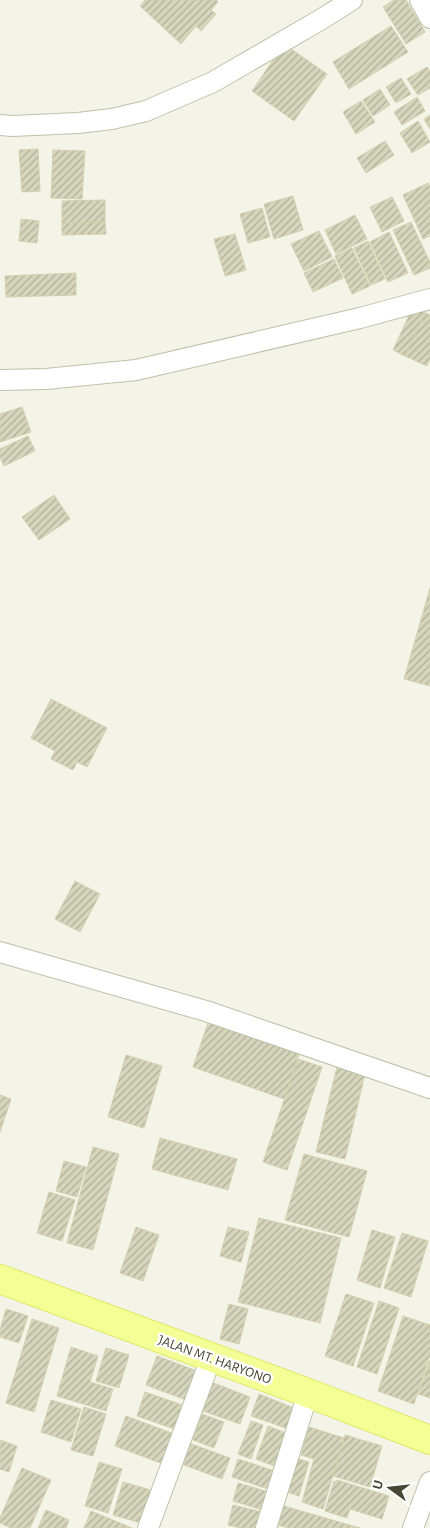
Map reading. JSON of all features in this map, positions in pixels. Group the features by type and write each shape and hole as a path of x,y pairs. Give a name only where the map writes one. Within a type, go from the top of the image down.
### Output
{"main road":[{"name":"JALAN MT. HARYONO","path":"0,1279 430,1440"}],"street":[{"path":"4,122 78,123 146,111 213,82 352,0"},
{"path":"420,0 430,18"},
{"path":"0,380 46,379 136,370 351,320 430,299"},
{"path":"0,952 206,1011 430,1088"},
{"path":"148,1528 211,1358"},
{"path":"266,1528 308,1393"},
{"path":"413,1528 430,1482"}],"building":[{"path":"145,0 216,0 218,2 211,10 216,14 201,31 196,26 181,44 140,6"},
{"path":"394,0 406,0 425,32 406,44 383,7"},
{"path":"391,26 408,52 349,89 333,62"},
{"path":"284,44 327,74 294,121 252,91"},
{"path":"427,67 430,71 430,88 418,95 407,79"},
{"path":"401,78 411,94 396,103 386,87"},
{"path":"380,89 390,105 373,116 363,100"},
{"path":"417,97 425,111 402,125 394,112"},
{"path":"361,101 375,122 356,134 343,112"},
{"path":"430,115 430,129 424,119"},
{"path":"418,121 430,142 412,153 400,133"},
{"path":"385,141 394,155 366,173 357,158"},
{"path":"38,149 40,191 22,192 19,150"},
{"path":"53,150 85,151 82,199 51,198"},
{"path":"428,183 430,187 430,236 423,239 403,195"},
{"path":"293,196 303,230 274,239 264,204"},
{"path":"392,197 404,221 382,232 370,207"},
{"path":"105,200 105,222 62,223 62,201"},
{"path":"262,208 270,237 248,243 240,214"},
{"path":"355,215 367,239 336,254 325,230"},
{"path":"21,219 39,221 37,243 19,241"},
{"path":"105,222 106,234 62,235 62,223"},
{"path":"411,222 430,262 430,268 414,275 393,230"},
{"path":"319,231 332,257 304,271 291,244"},
{"path":"389,232 408,273 388,282 370,242"},
{"path":"235,234 246,270 225,276 214,239"},
{"path":"368,241 385,279 371,285 354,248"},
{"path":"352,248 370,286 352,294 335,256"},
{"path":"334,259 343,278 313,292 304,273"},
{"path":"76,273 76,295 6,297 5,276"},
{"path":"413,307 425,313 405,356 393,350"},
{"path":"425,313 430,315 430,359 427,366 405,356"},
{"path":"22,407 31,432 0,442 0,414"},
{"path":"28,436 35,451 4,466 0,457 0,449"},
{"path":"54,495 70,519 39,540 22,517"},
{"path":"430,588 430,686 404,679"},
{"path":"51,699 107,728 87,767 77,762 73,770 51,759 55,751 31,738"},
{"path":"75,881 100,894 80,932 55,919"},
{"path":"209,1020 300,1051 284,1099 193,1067"},
{"path":"126,1055 162,1066 144,1128 108,1117"},
{"path":"298,1059 322,1067 287,1170 263,1162"},
{"path":"337,1067 365,1074 345,1159 316,1152"},
{"path":"0,1095 11,1099 0,1132"},
{"path":"160,1138 237,1159 228,1190 152,1169"},
{"path":"93,1147 119,1154 93,1250 67,1243"},
{"path":"304,1154 367,1171 349,1237 285,1220"},
{"path":"64,1161 86,1167 77,1197 56,1191"},
{"path":"49,1192 75,1200 62,1241 37,1233"},
{"path":"259,1218 341,1238 320,1323 238,1302"},
{"path":"136,1227 159,1235 143,1281 120,1273"},
{"path":"228,1227 249,1232 241,1262 220,1256"},
{"path":"372,1230 395,1237 380,1288 357,1280"},
{"path":"402,1233 428,1241 411,1297 384,1288"},
{"path":"346,1294 374,1303 353,1366 325,1356"},
{"path":"379,1301 399,1308 377,1374 357,1367"},
{"path":"229,1304 248,1309 239,1344 220,1339"},
{"path":"6,1309 28,1316 19,1343 0,1337"},
{"path":"403,1316 430,1325 430,1355 414,1404 378,1391"},
{"path":"32,1319 59,1328 34,1412 6,1403"},
{"path":"71,1347 98,1356 90,1382 113,1389 106,1411 57,1396"},
{"path":"106,1348 129,1355 119,1388 96,1381"},
{"path":"157,1356 197,1371 186,1400 146,1385"},
{"path":"430,1360 430,1398 418,1394"},
{"path":"211,1382 250,1397 240,1424 200,1410"},
{"path":"145,1392 188,1407 180,1431 137,1416"},
{"path":"259,1394 294,1408 286,1428 251,1416"},
{"path":"51,1400 81,1409 71,1442 41,1432"},
{"path":"84,1407 106,1414 93,1456 71,1450"},
{"path":"202,1414 224,1422 214,1448 193,1440"},
{"path":"126,1416 174,1434 163,1464 115,1446"},
{"path":"251,1421 263,1425 251,1459 238,1454"},
{"path":"268,1426 286,1433 274,1466 256,1459"},
{"path":"309,1427 344,1438 323,1509 302,1502 314,1459 301,1455"},
{"path":"345,1435 382,1446 370,1487 333,1476"},
{"path":"0,1440 17,1446 9,1472 0,1469"},
{"path":"186,1442 230,1458 222,1479 179,1463"},
{"path":"289,1456 309,1462 299,1496 279,1489"},
{"path":"238,1459 275,1471 268,1489 232,1477"},
{"path":"99,1462 122,1469 108,1513 85,1506"},
{"path":"22,1468 51,1480 30,1528 11,1528 0,1523 0,1518"},
{"path":"337,1480 389,1496 382,1519 350,1509 347,1518 325,1511 334,1481 336,1482"},
{"path":"123,1482 154,1491 145,1524 113,1515"},
{"path":"238,1483 272,1493 266,1511 233,1501"},
{"path":"233,1505 266,1513 263,1528 241,1528 228,1525"},
{"path":"284,1506 360,1528 288,1528 278,1525"},
{"path":"46,1510 69,1520 66,1528 38,1528"},
{"path":"91,1511 132,1528 84,1528"}]}
